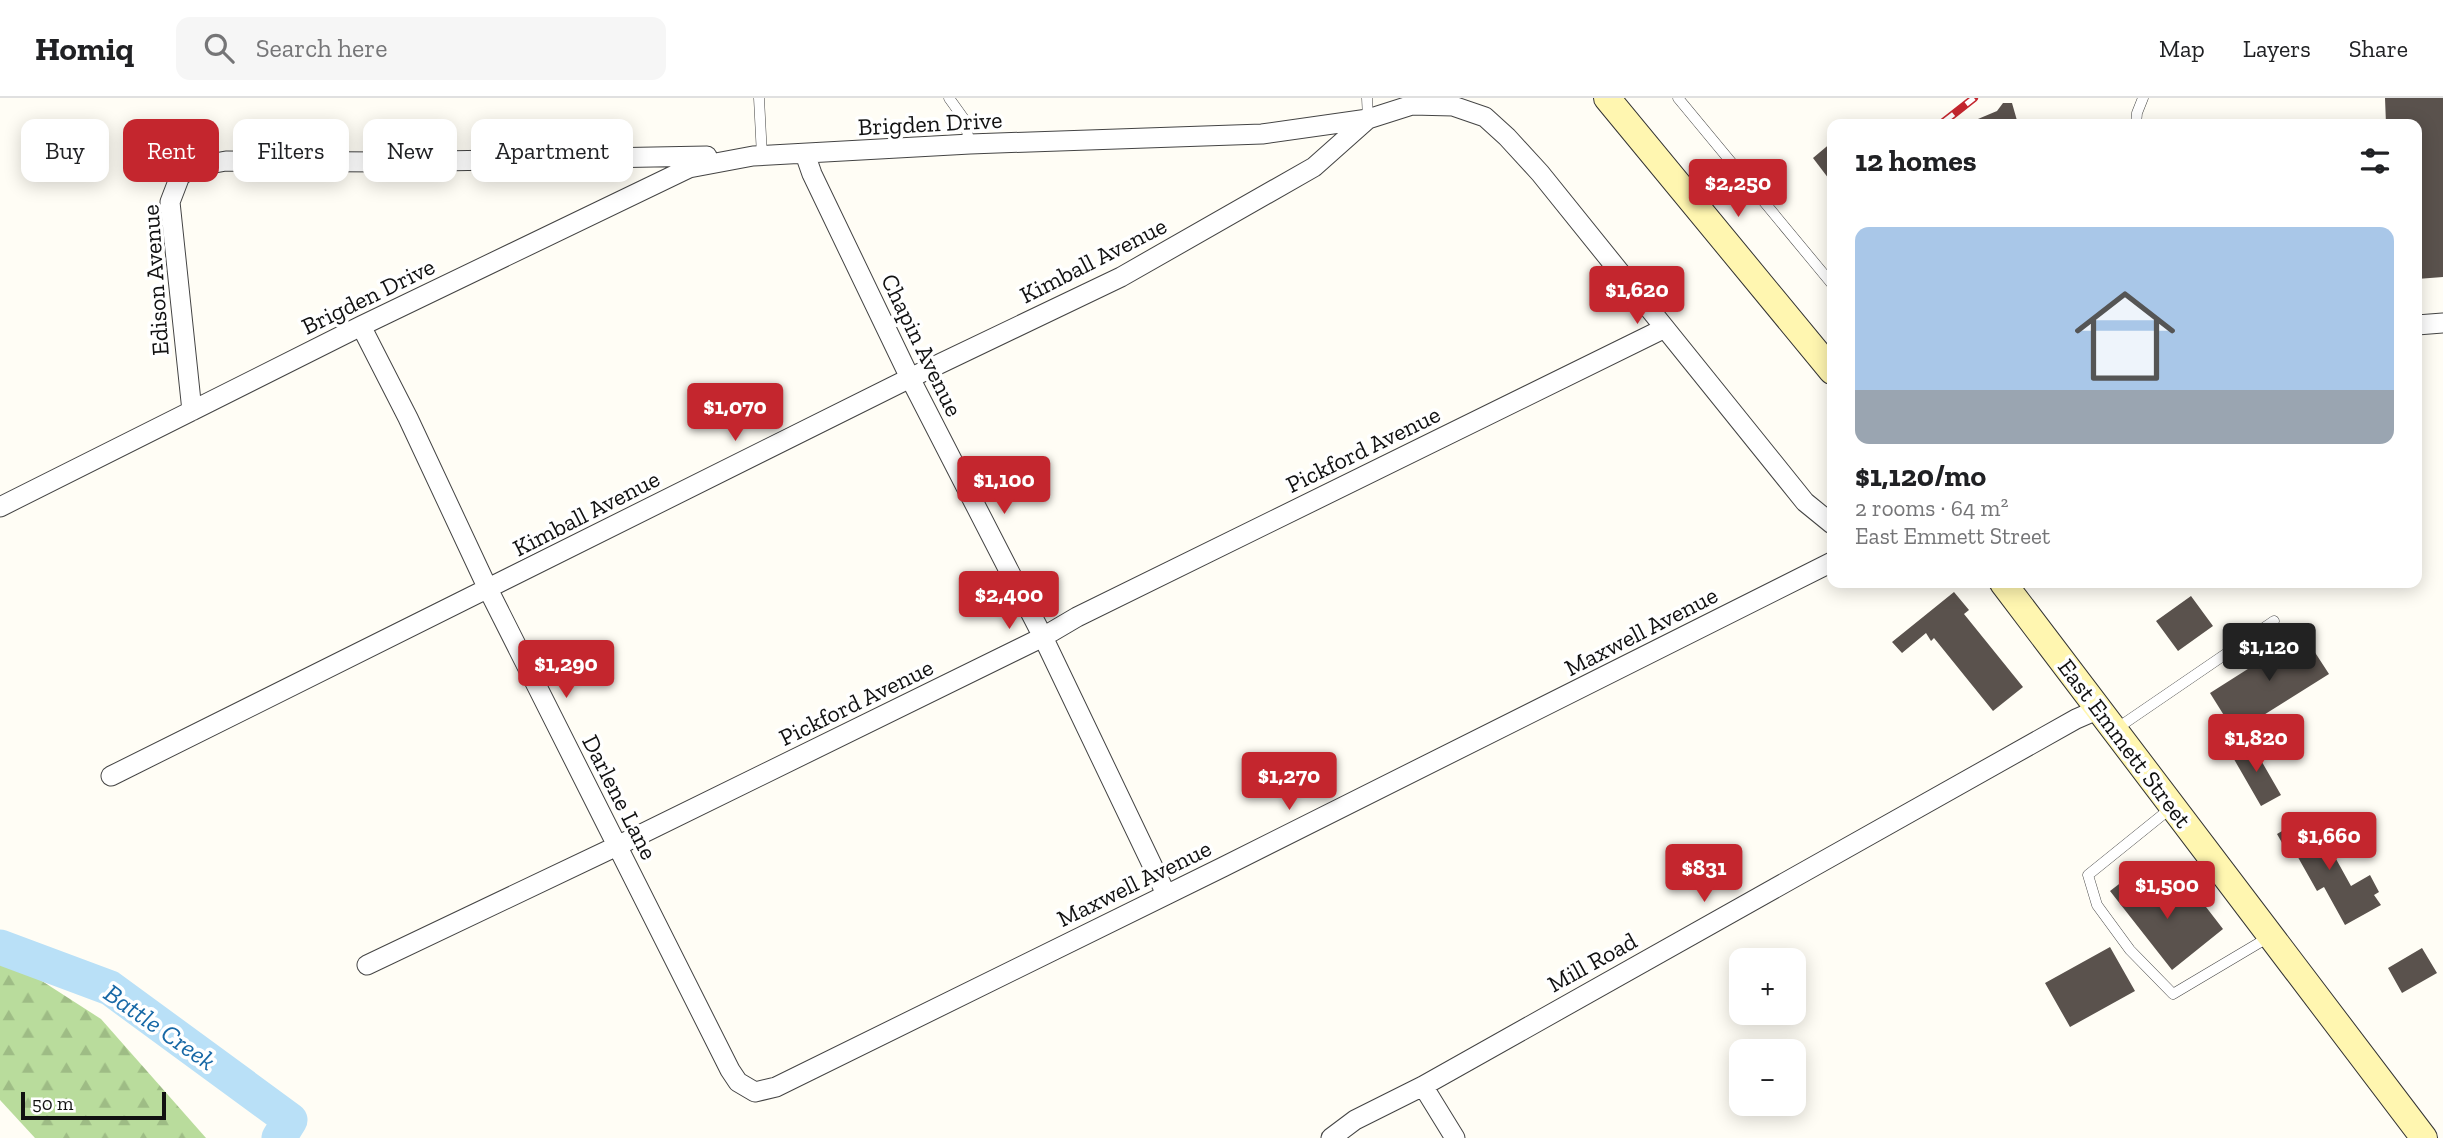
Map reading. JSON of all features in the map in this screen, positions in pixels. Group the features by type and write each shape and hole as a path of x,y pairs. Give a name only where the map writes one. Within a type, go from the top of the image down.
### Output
{"street":[{"path":"1607,98 1827,365"},
{"name":"Brigden Drive","path":"0,507 361,326 689,168 758,156 970,144 1262,134 1368,119 1412,105 1453,106 1485,117 1507,136 1540,173 1805,502 1827,520"},
{"name":"Kimball Avenue","path":"111,776 910,378 1121,277 1314,167 1368,119"},
{"name":"Chapin Avenue","path":"805,154 910,378 1043,637 1166,894"},
{"name":"Edison Avenue","path":"192,411 170,202 180,176 193,167 226,161 384,162 758,156"},
{"path":"2422,325 2443,323"},
{"name":"Darlene Lane","path":"361,326 408,418 488,589 730,1070 738,1082 755,1092"},
{"name":"Pickford Avenue","path":"367,965 1043,637 1090,611 1665,328"},
{"name":"Maxwell Avenue","path":"755,1092 776,1087 1827,564"},
{"name":"East Emmett Street","path":"2007,588 2424,1138"},
{"name":"Mill Road","path":"1331,1138 1355,1121 1423,1086 2076,719 2107,719"},
{"path":"1423,1086 1455,1138"}],"lane":[{"path":"758,156 759,98"},
{"path":"949,98 964,118 970,144"},
{"path":"1367,98 1368,119"},
{"path":"1678,98 1827,278"},
{"path":"2136,119 2143,98"},
{"path":"2107,719 2274,621"},
{"path":"2174,806 2088,876 2097,905 2130,950 2173,994 2272,935"}],"green space":[{"path":"0,954 101,1019 206,1138 35,1138 0,1100"}],"building":[{"path":"2385,98 2443,98 2443,277 2422,279 2422,119 2386,119"},
{"path":"2003,103 2012,103 2017,119 1978,119 1997,111"},
{"path":"1827,146 1827,176 1813,158"},
{"path":"1954,592 1969,610 1964,614 2023,687 1993,711 1934,638 1931,641 1926,633 1902,653 1892,642"},
{"path":"2191,596 2213,626 2178,651 2156,621"},
{"path":"2303,634 2329,674 2235,733 2210,693"},
{"path":"2251,743 2281,795 2261,806 2231,754"},
{"path":"2299,821 2303,828 2315,821 2351,886 2370,875 2379,892 2374,895 2381,905 2345,925 2324,887 2317,891 2295,852 2289,855 2277,834"},
{"path":"2136,871 2164,911 2182,896 2187,902 2196,894 2223,929 2172,970 2110,891"},
{"path":"2110,947 2135,991 2070,1027 2045,983"},
{"path":"2422,948 2437,973 2402,993 2388,968"}],"waterway":[{"name":"Battle Creek","path":"0,947 110,988 290,1120 279,1138"}],"railway":[{"path":"1947,119 1974,98"}]}
